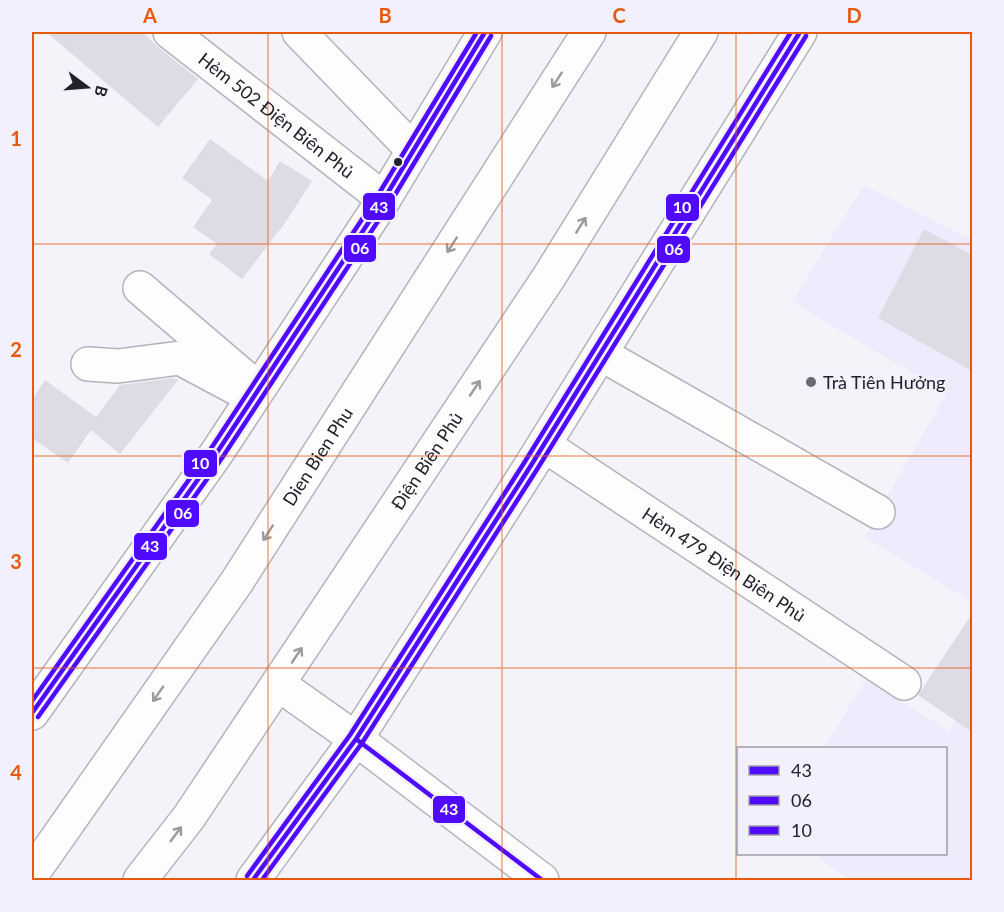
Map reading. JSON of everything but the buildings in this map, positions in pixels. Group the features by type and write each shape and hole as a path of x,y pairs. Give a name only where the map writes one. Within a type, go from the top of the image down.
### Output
{"main road":[{"name":"Hẻm 502 Điện Biên Phủ","path":"170,32 384,199"},
{"path":"299,32 413,150"},
{"path":"33,709 216,454 384,199 485,32"},
{"name":"Dien Bien Phu","path":"32,874 236,583 589,32"},
{"name":"Điện Biên Phủ","path":"140,880 189,818 549,277 701,32"},
{"path":"253,880 356,739 544,445 800,32"},
{"path":"140,288 256,393"},
{"path":"601,354 878,512"},
{"path":"88,364 118,366 180,357 256,393"},
{"name":"Hẻm 479 Điện Biên Phủ","path":"544,445 904,683"},
{"path":"278,684 356,739 542,880"}],"shaded area":[{"path":"864,185 972,240 972,602 865,537 947,393 792,302"},
{"path":"866,680 949,731 972,694 972,880 850,880 819,859 821,855 947,855 947,747 825,747"}],"transit line":[{"name":"10","path":"32,701 210,450 378,195 477,32"},
{"name":"43","path":"32,713 216,454 384,199 485,32"},
{"name":"10","path":"247,876 350,735 524,463 791,32"},
{"name":"43","path":"253,880 356,739 530,467 800,32"},
{"name":"06","path":"38,717 222,458 390,203 491,36"},
{"name":"06","path":"262,880 362,743 536,471 806,36"},
{"name":"43","path":"356,739 542,880"}],"place":[{"name":"Trà Tiên Hưởng","path":"811,382"}]}
